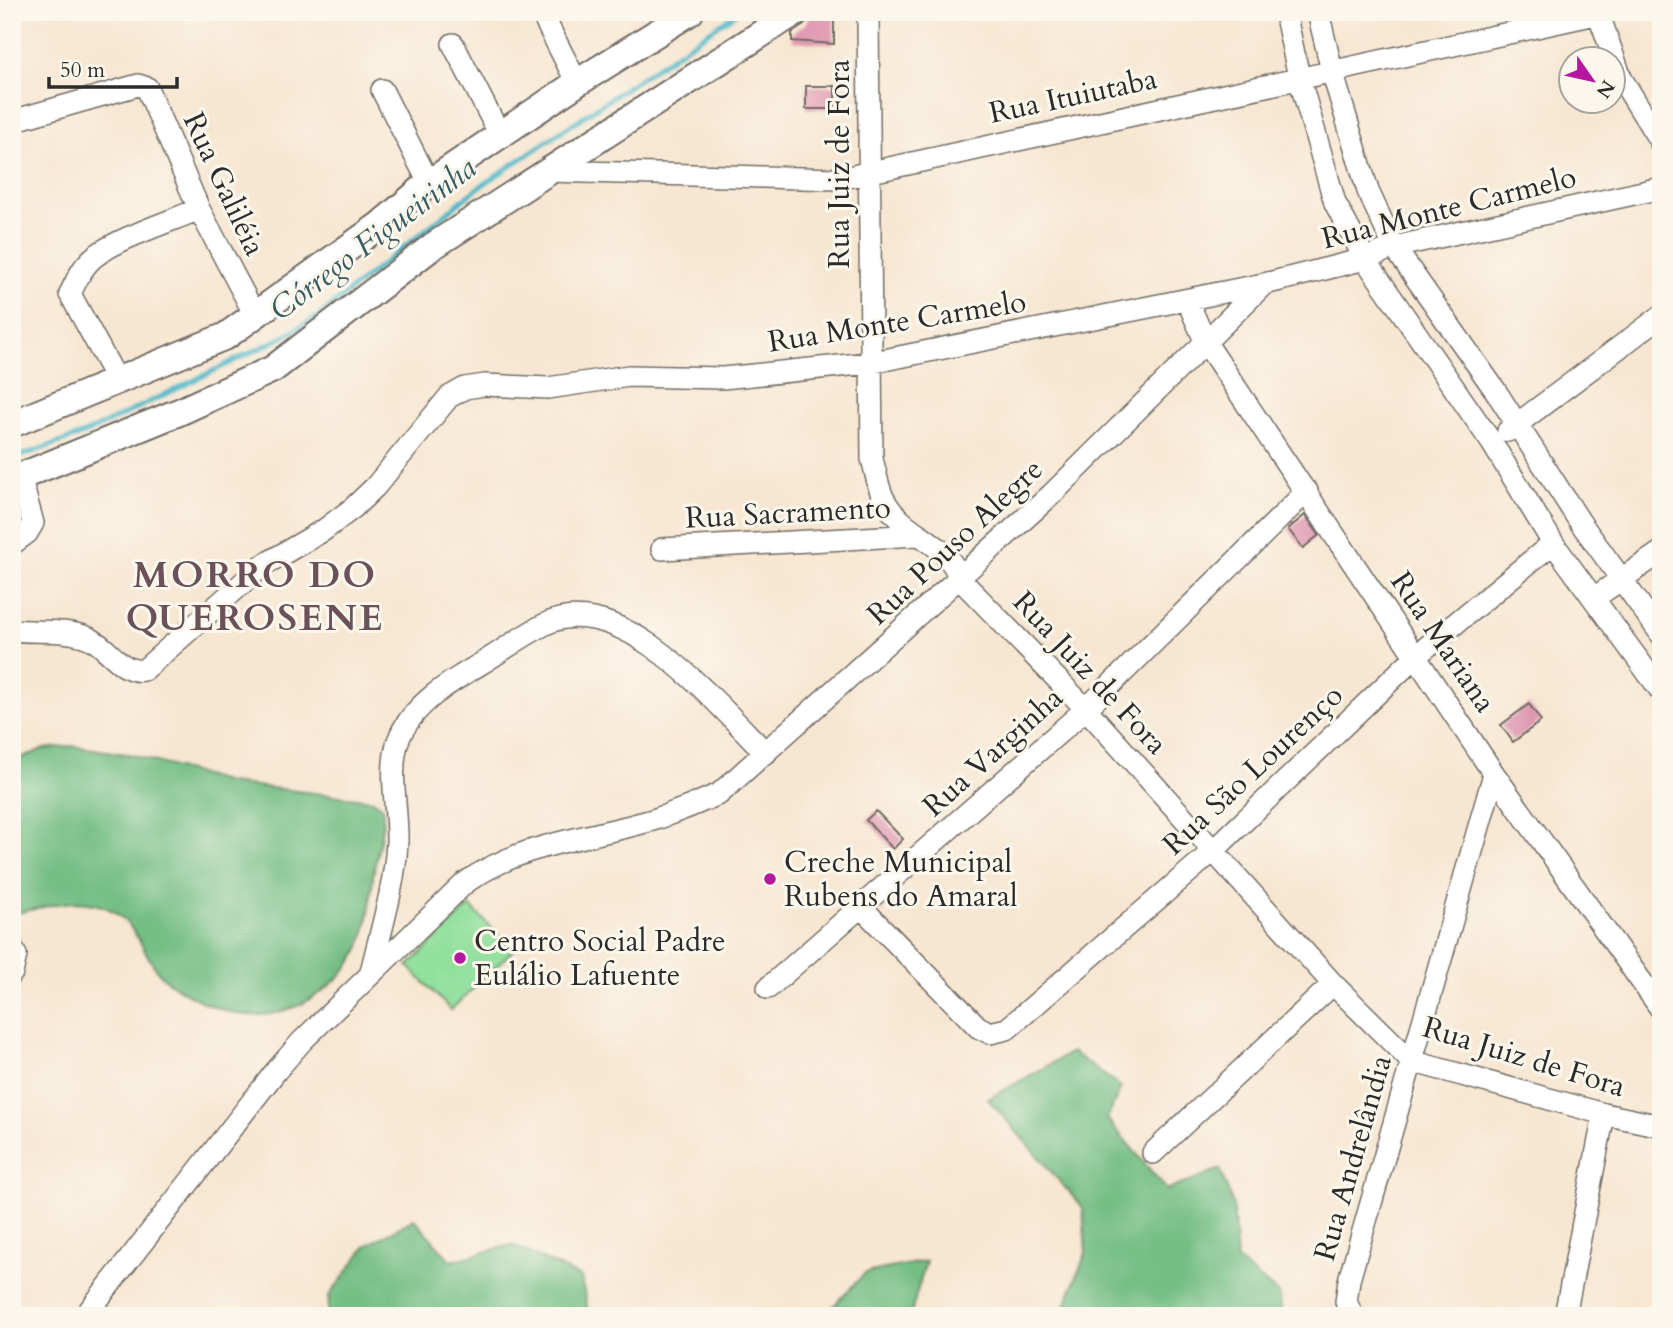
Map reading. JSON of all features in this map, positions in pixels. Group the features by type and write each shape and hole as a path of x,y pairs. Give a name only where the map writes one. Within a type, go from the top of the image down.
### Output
{"main road":[{"path":"17,418 118,383 226,336 256,317 380,225 429,183 577,83 690,12"},
{"path":"16,478 179,412 273,369 433,246 794,12"}],"street":[{"path":"541,12 577,83"},
{"name":"Rua Juiz de Fora","path":"868,12 867,172 872,459 885,502 918,536 932,540 954,561 960,579 1086,709 1333,984 1411,1061 1604,1114 1661,1126"},
{"path":"1285,12 1299,77 1335,203 1365,259 1492,443 1553,542 1661,691"},
{"path":"1318,12 1332,71 1368,191 1394,247 1661,634"},
{"path":"1600,13 1621,78 1661,143"},
{"name":"Rua Ituiutaba","path":"548,171 827,179 1600,13"},
{"path":"453,44 500,135"},
{"name":"Rua Galiléia","path":"12,121 93,96 138,85 147,88 199,209 256,317"},
{"path":"382,90 429,183"},
{"name":"Rua Monte Carmelo","path":"12,631 78,634 104,646 128,669 144,670 152,666 262,566 324,530 353,508 375,487 449,397 465,388 485,385 548,388 629,376 723,378 869,363 1264,284 1365,259 1394,247 1661,188"},
{"path":"118,383 70,294 79,274 92,258 107,249 199,209"},
{"name":"Rua Pouso Alegre","path":"85,1316 276,1071 371,972 482,870 534,848 666,815 719,794 960,579 1264,284"},
{"name":"Rua Mariana","path":"1187,300 1206,343 1494,774 1661,1009"},
{"path":"1492,443 1661,316"},
{"path":"12,544 27,533 33,523 16,478"},
{"name":"Rua Varginha","path":"768,988 1086,709 1307,491"},
{"name":"Rua Sacramento","path":"662,549 918,536"},
{"name":"Rua São Lourenço","path":"862,908 978,1027 990,1032 1007,1029 1213,851 1416,656 1553,542"},
{"path":"1594,598 1661,552"},
{"path":"371,972 397,842 394,756 399,738 410,719 442,687 550,622 601,619 623,628 655,647 766,753"},
{"name":"Rua Andrelândia","path":"1353,1316 1346,1302 1349,1280 1494,774"},
{"path":"12,947 16,955 12,973"},
{"path":"1153,1153 1333,984"},
{"path":"1565,1316 1604,1114"}],"green space":[{"path":"72,746 133,755 228,783 373,800 383,807 382,831 367,923 357,953 340,976 317,995 279,1013 261,1015 224,1011 188,994 162,976 129,926 111,910 99,905 74,902 12,914 12,762 43,749"},
{"name":"Centro Social Padre Eulálio Lafuente","path":"470,906 513,950 451,1010 408,966"},
{"path":"1072,1052 1121,1087 1107,1119 1167,1190 1220,1169 1233,1205 1237,1260 1279,1294 1282,1316 1061,1316 1086,1253 1083,1208 988,1099"},
{"path":"414,1219 451,1261 512,1245 581,1277 589,1316 328,1316 329,1296 366,1246"},
{"path":"926,1261 910,1316 824,1316 865,1273"}],"building":[{"path":"834,12 834,44 792,41 792,33 804,25 810,16"},
{"path":"806,86 835,86 835,109 806,109"},
{"path":"1305,515 1319,535 1303,548 1288,529"},
{"path":"1529,704 1541,721 1513,742 1501,725"},
{"path":"876,811 903,839 893,849 866,820"}],"waterway":[{"name":"Córrego Figueirinha","path":"12,459 84,434 285,336 322,313 475,190 738,12"}],"place":[{"name":"Creche Municipal Rubens do Amaral","path":"770,879"},
{"name":"Centro Social Padre Eulálio Lafuente","path":"460,958"}],"district":[{"name":"MORRO DO QUEROSENE","path":"255,596"}]}
